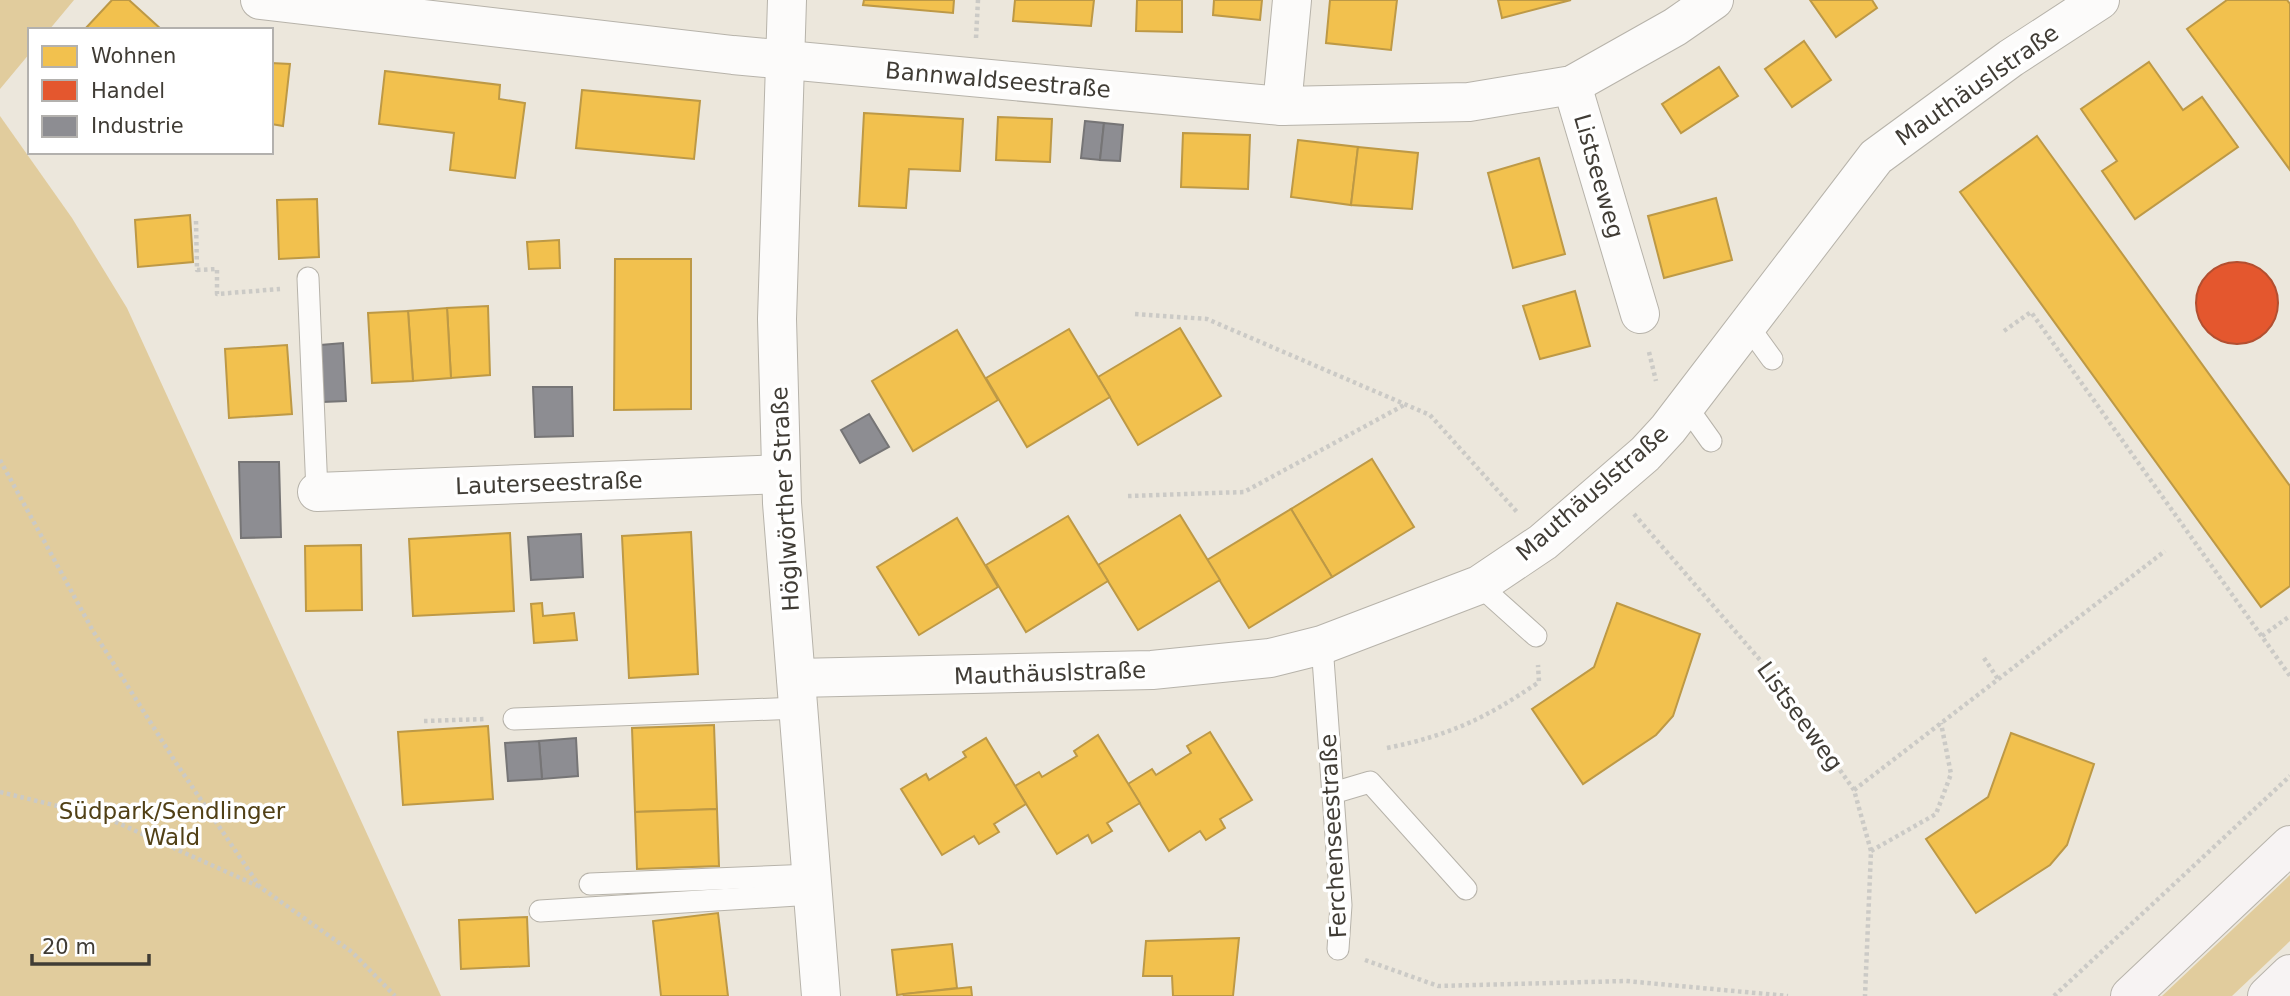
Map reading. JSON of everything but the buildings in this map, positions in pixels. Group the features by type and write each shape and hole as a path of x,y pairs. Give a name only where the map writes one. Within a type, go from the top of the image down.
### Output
{"main road":[{"path":"2130,996 2290,845"},
{"path":"2267,996 2290,974"}],"street":[{"name":"Bannwaldseestraße","path":"260,0 349,5 784,60 1282,106 1469,102 1572,85 1675,27 1714,0"},
{"name":"Höglwörther Straße","path":"787,0 777,319 781,474 821,996"},
{"path":"1282,106 1292,0"},
{"name":"Mauthäuslstraße","path":"797,693 1152,670 1270,658 1322,645 1479,585 1543,542 1609,485 1677,418 1876,157 2011,58 2100,0"},
{"name":"Listseeweg","path":"1572,85 1640,314"},
{"name":"Lauterseestraße","path":"317,492 781,474"}],"lane":[{"path":"308,283 317,492"},
{"path":"1748,326 1772,359"},
{"path":"1677,418 1711,441"},
{"path":"1479,585 1536,636"},
{"name":"Ferchenseestraße","path":"1322,645 1341,905 1338,949"},
{"path":"513,719 797,693"},
{"path":"1333,793 1370,782 1466,889"},
{"path":"590,884 813,885"},
{"path":"540,911 813,885"}],"path":[{"path":"196,221 197,270 217,269 217,294 308,283"},
{"path":"2004,331 2031,312 2290,676"},
{"path":"1135,314 1208,319 1430,415 1543,542"},
{"path":"1640,314 1677,418"},
{"path":"1128,496 1244,492 1407,404"},
{"path":"0,460 93,631 176,763 260,887"},
{"name":"Listseeweg","path":"1609,485 1773,675 1854,790 1871,851 1865,996"},
{"path":"1854,790 2165,551"},
{"path":"2262,636 2290,616"},
{"path":"1387,748 1433,739 1493,713 1539,682 1536,636"},
{"path":"1984,658 1998,679"},
{"path":"424,721 513,719"},
{"path":"1871,851 1936,814 1951,774 1941,723"},
{"path":"2054,996 2290,776"},
{"path":"0,792 107,818 260,887 352,952 395,996"},
{"name":"Ferchenseestraße","path":"1338,949 1438,986 1626,981 1788,996"}],"green space":[{"path":"0,0 74,0 51,28 28,28 28,55 0,89"},
{"name":"Südpark/Sendlinger Wald","path":"0,116 72,218 127,308 441,996 0,996"},
{"path":"2290,875 2290,941 2232,996 2162,996"}]}
